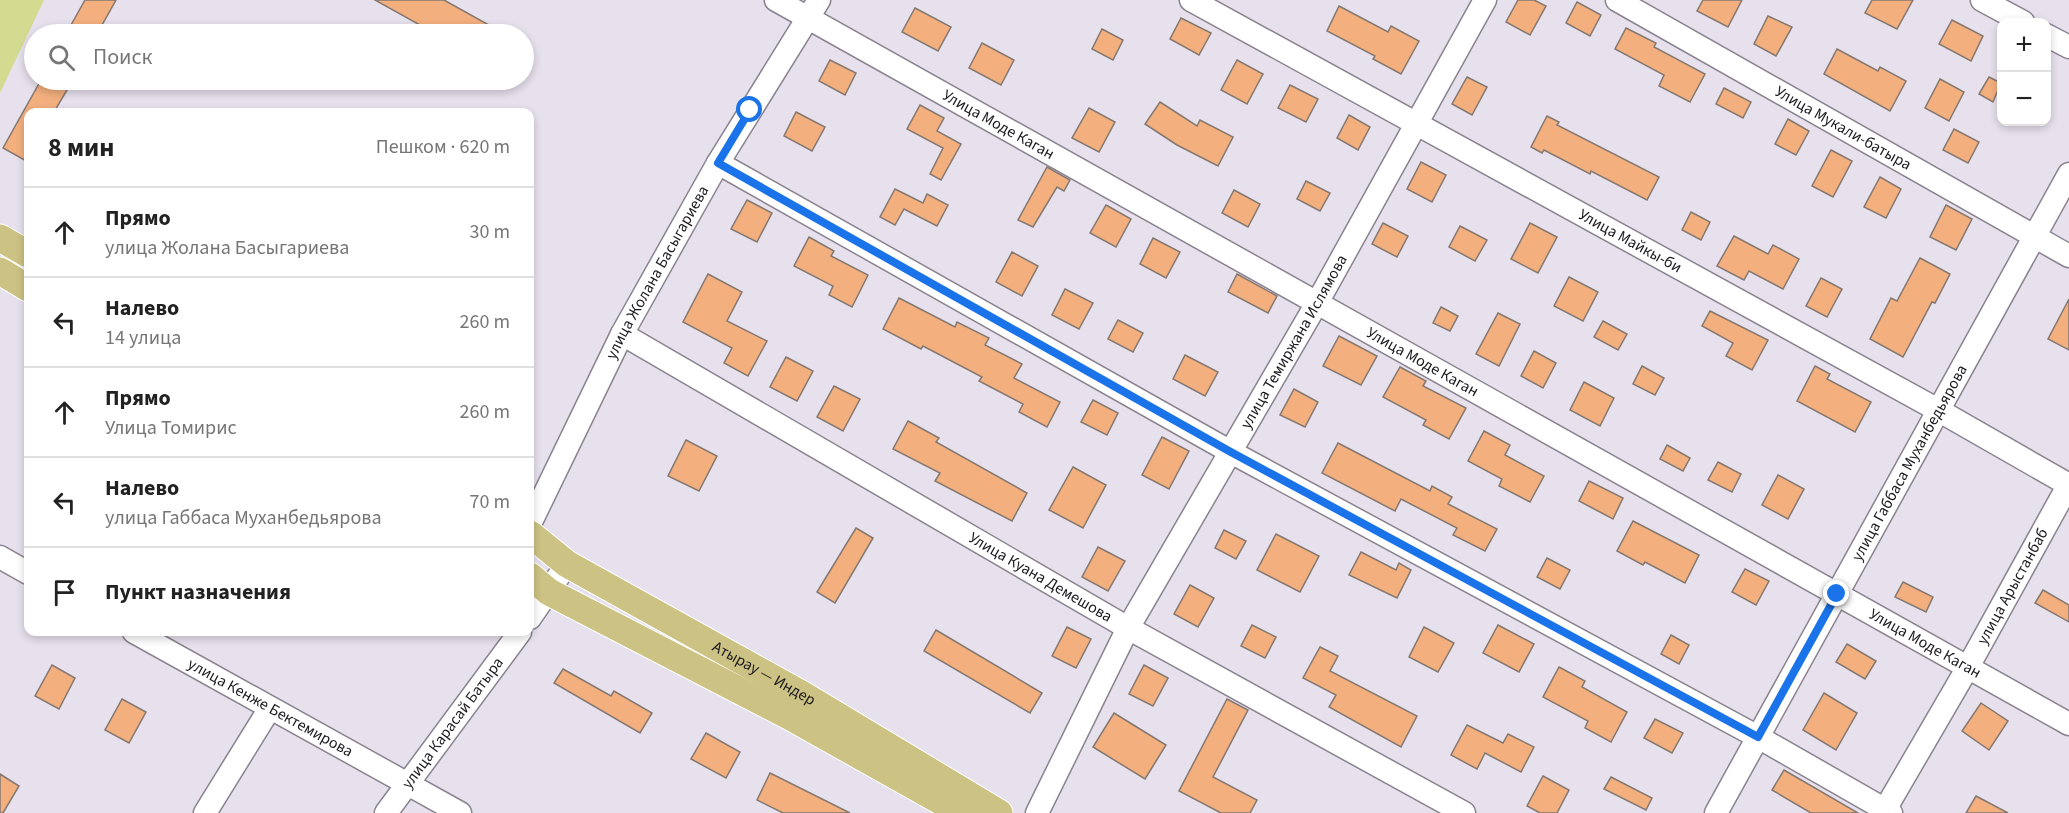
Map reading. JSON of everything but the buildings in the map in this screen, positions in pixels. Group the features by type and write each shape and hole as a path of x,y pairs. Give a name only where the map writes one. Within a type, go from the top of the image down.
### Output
{"main road":[{"path":"0,238 24,252"},
{"path":"0,271 24,286"},
{"name":"Атырау — Индер","path":"534,537 567,564 803,695 999,813"},
{"name":"Атырау — Индер","path":"539,584 789,716 962,813"}],"street":[{"name":"Улица Моде Каган","path":"776,0 813,9 1317,303 2069,724"},
{"name":"Улица Майкы-би","path":"1191,0 1938,410 2069,485"},
{"name":"улица Темиржана Ислямова","path":"1037,813 1128,628 1317,303 1485,0"},
{"name":"Улица Мукали-батыра","path":"1617,0 2069,256"},
{"path":"1982,0 2016,18"},
{"name":"улица Жолана Басыгариева","path":"534,516 622,334 718,163 813,9"},
{"path":"2051,38 2069,47"},
{"path":"718,163 1229,451 1758,737 1886,812"},
{"name":"улица Габбаса Муханбедьярова","path":"1716,813 2069,174"},
{"name":"Улица Куана Демешова","path":"622,334 1128,628 1464,813"},
{"name":"улица Арыстанбаб","path":"1886,812 2069,485"},
{"path":"0,557 24,571"},
{"path":"534,603 539,584 567,564"},
{"name":"улица Кенже Бектемирова","path":"141,636 460,813"},
{"name":"улица Карасай Батыра","path":"386,813 517,636"},
{"path":"205,813 270,708"}],"green space":[{"path":"0,0 44,0 33,24 24,24 24,42 0,93"}],"route":[{"path":"750,110 718,163 1229,451 1758,737 1837,594"}]}
